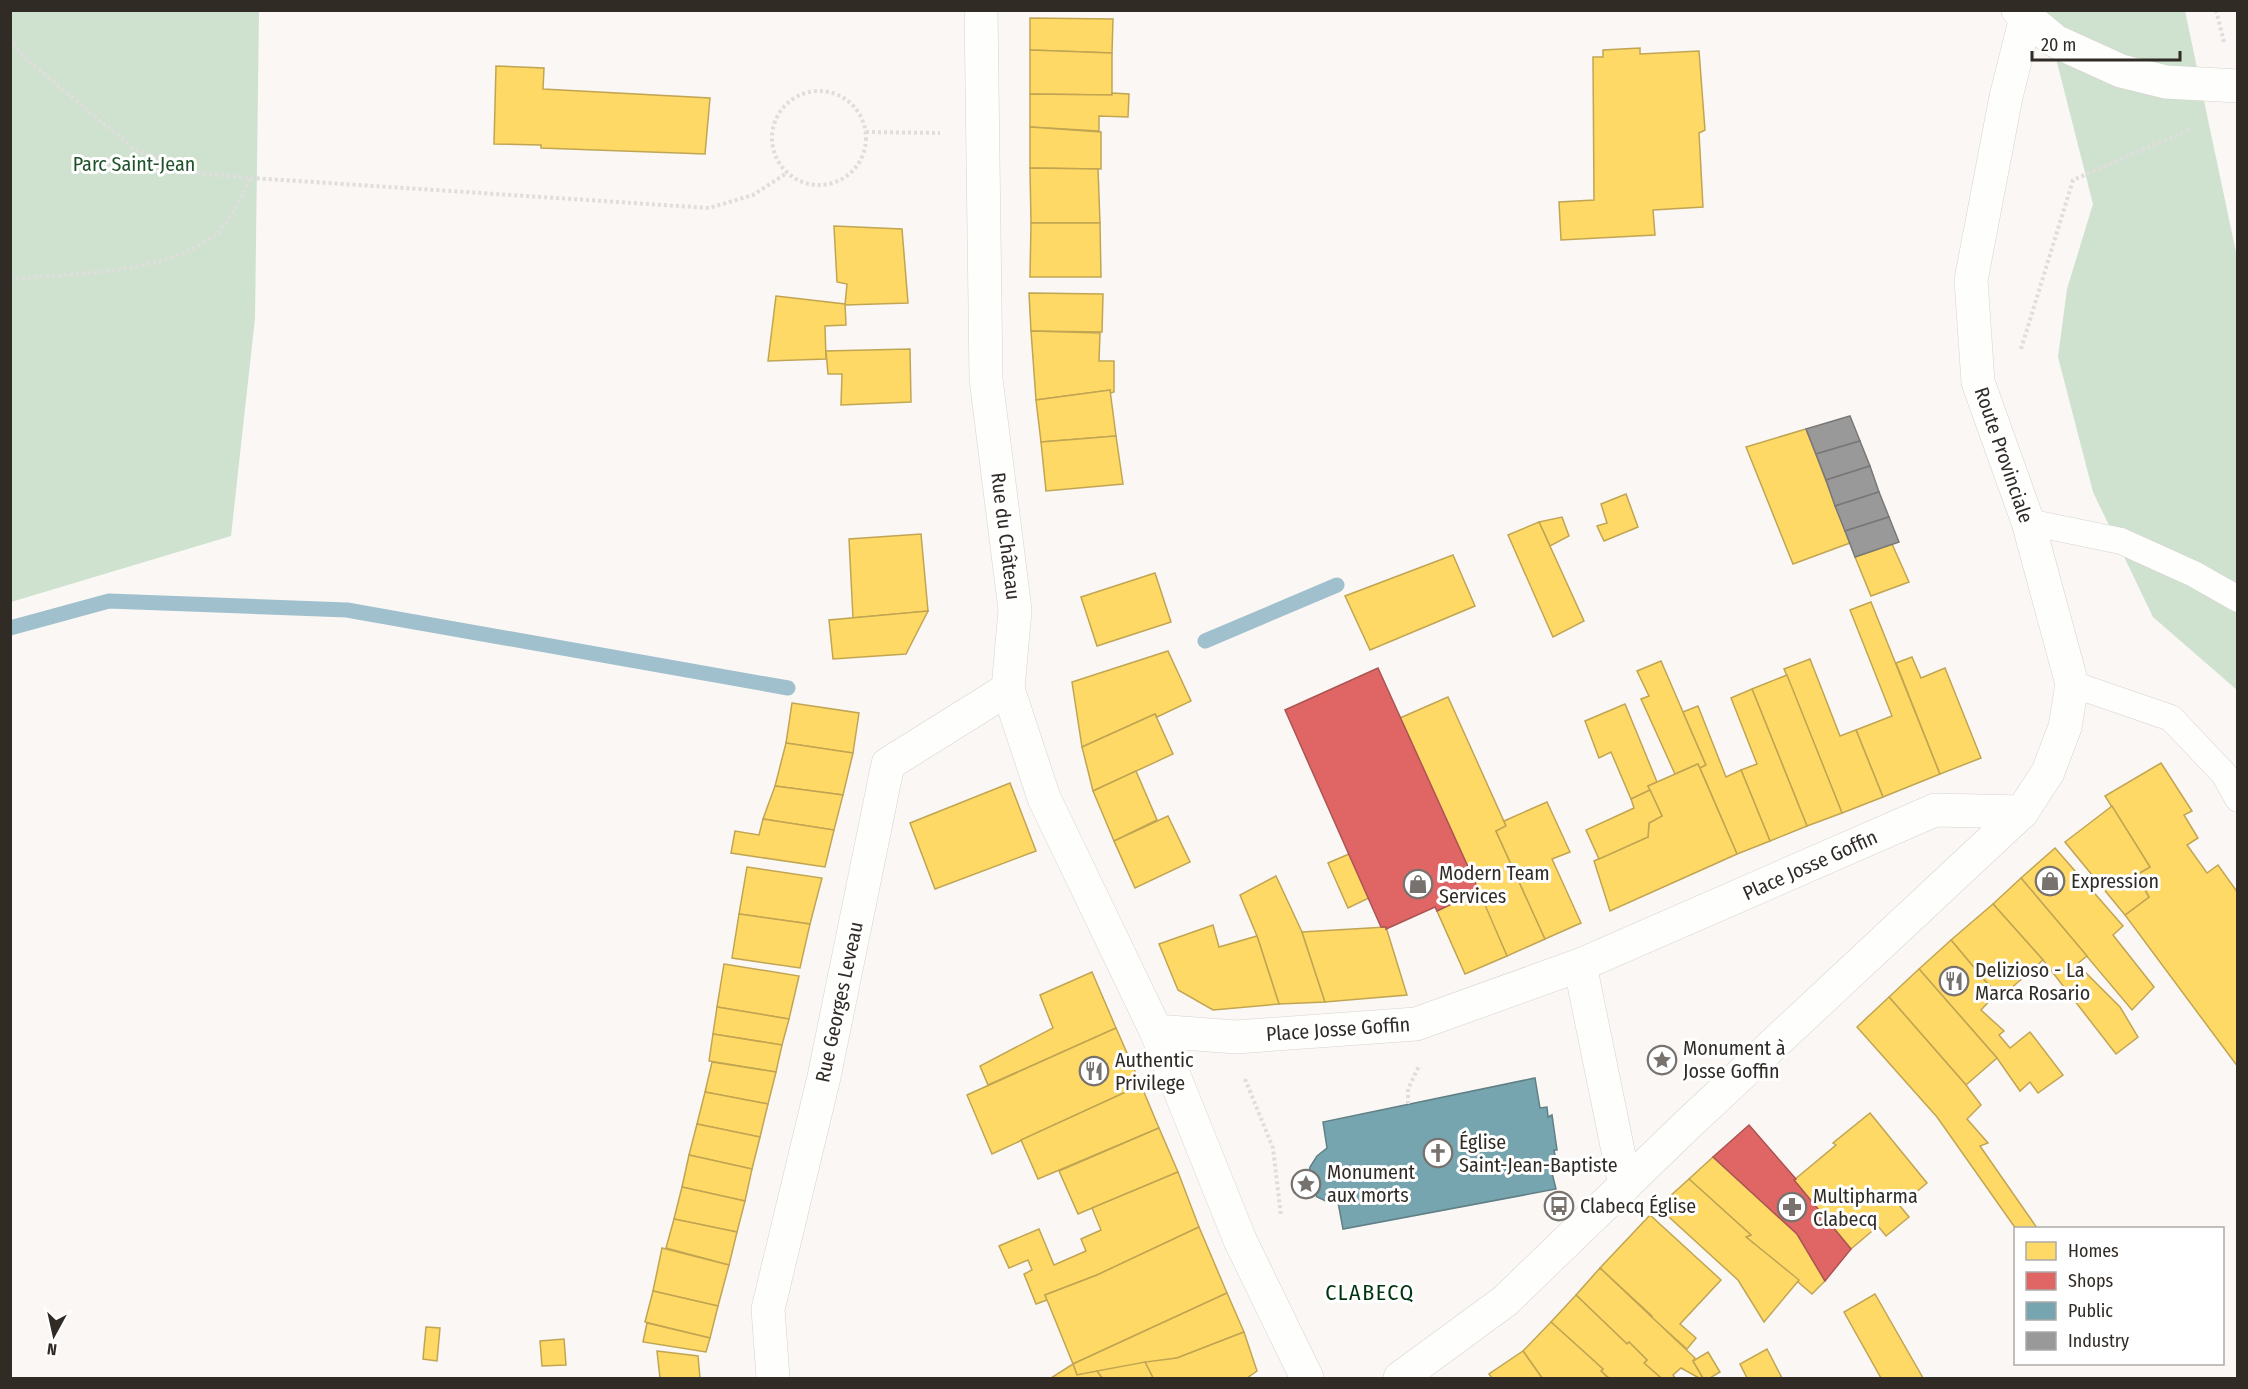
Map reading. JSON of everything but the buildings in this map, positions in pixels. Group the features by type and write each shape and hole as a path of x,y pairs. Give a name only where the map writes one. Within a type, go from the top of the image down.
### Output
{"street":[{"name":"Rue du Château","path":"981,10 986,379 1015,610 1008,689 1044,798 1156,1031"},
{"name":"Route Provinciale","path":"2022,812 2048,772 2065,727 2072,684 2028,522 1978,382 1971,280 2022,14 2055,41 2121,71 2166,82 2238,86"},
{"name":"Rue Georges Leveau","path":"773,1378 768,1309 824,1077 888,764 1008,689"},
{"name":"Place Josse Goffin","path":"1156,1031 1236,1037 1416,1024 1580,965 1935,810 2022,812"},
{"path":"1400,1378 1505,1301 1625,1185 2022,812"},
{"path":"1580,965 1625,1185"},
{"path":"1156,1031 1240,1240 1307,1378"}],"lane":[{"path":"2028,522 2121,541 2194,574 2238,599"},
{"path":"2072,684 2171,718 2224,774 2238,799"}],"path":[{"path":"10,39 25,58 133,148 186,172 709,208 753,195 787,173"},
{"path":"826,91 845,98 860,113 866,132 864,154 850,173 830,184 807,184 787,173 775,157 771,137 776,118 788,102 806,93 826,91"},
{"path":"2022,358 2021,349 2073,180 2195,127"},
{"path":"866,132 982,134"},
{"path":"10,279 135,267 183,254 219,231 252,178"},
{"path":"1236,1037 1241,1068 1273,1148 1281,1216"}],"green space":[{"name":"Parc Saint-Jean","path":"11,10 259,11 255,318 231,536 11,602"},
{"path":"2044,11 2185,11 2237,257 2237,690 2153,617 2093,492 2058,357 2067,289 2093,204"}],"waterway":[{"path":"1205,641 1337,585"},
{"path":"10,628 109,601 347,610 788,688"}],"place":[{"name":"Expression","path":"2050,881"},
{"name":"Modern Team Services","path":"1418,884"},
{"name":"Delizioso - La Marca Rosario","path":"1954,981"},
{"name":"Monument à Josse Goffin","path":"1662,1060"},
{"name":"Authentic Privilege","path":"1094,1071"},
{"name":"Église Saint-Jean-Baptiste","path":"1438,1153"},
{"name":"Monument aux morts","path":"1306,1184"},
{"name":"Clabecq Église","path":"1559,1206"},
{"name":"Multipharma Clabecq","path":"1792,1207"}],"district":[{"name":"CLABECQ","path":"1370,1292"}]}
